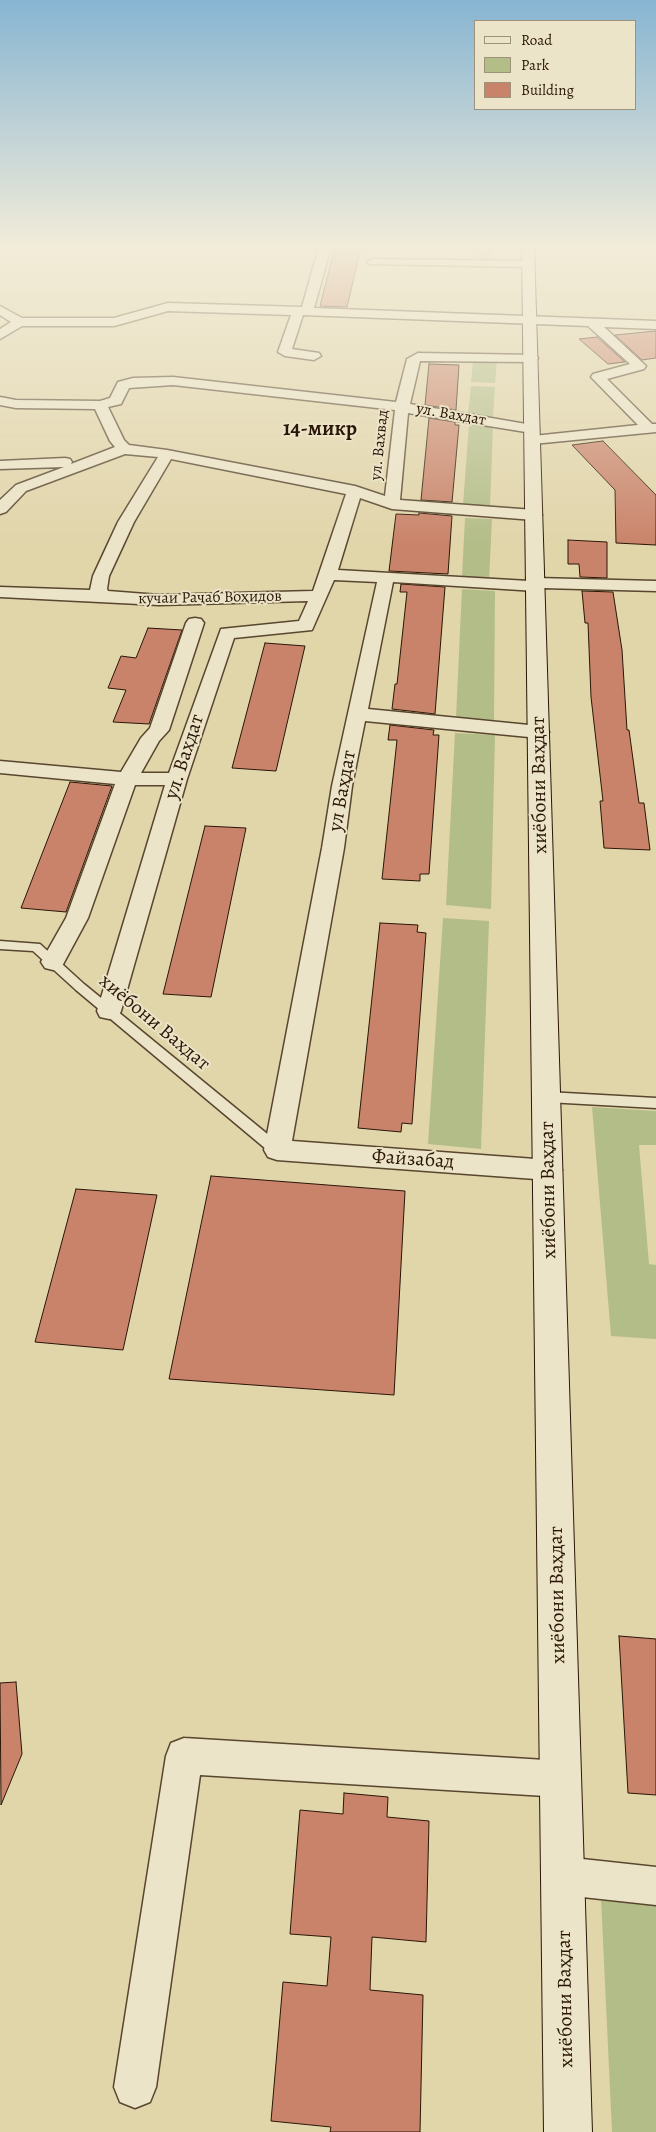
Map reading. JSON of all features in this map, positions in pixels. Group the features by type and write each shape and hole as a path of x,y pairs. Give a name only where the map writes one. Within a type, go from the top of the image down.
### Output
{"main road":[{"name":"хиёбони Ваҳдат","path":"531,346 568,2132"}],"street":[{"path":"287,346 285,352 314,356"},
{"path":"619,346 639,366 598,376 653,428"},
{"name":"ул. Вахвад","path":"392,504 402,407 414,359 416,357 531,358"},
{"name":"ул. Вахдат","path":"100,406 116,401 123,385 148,381 200,384 370,402 532,434 653,428"},
{"path":"0,401 16,404 100,406 116,441 124,449"},
{"path":"0,509 21,488 124,449 168,454 355,491 392,504 534,515"},
{"path":"103,596 98,589 102,576 126,522 168,454"},
{"path":"0,465 25,466 98,460"},
{"path":"355,491 328,575 536,585 656,586"},
{"name":"ул. Вахдат","path":"110,1011 177,779 227,633 306,626 317,596 328,575"},
{"name":"ул Ваҳдат","path":"277,1150 333,848 342,786 386,577"},
{"name":"кучаи Раҷаб Воҳидов","path":"0,592 159,600 317,596"},
{"path":"53,962 77,918 127,779 151,738 159,730 195,623"},
{"path":"357,714 539,732"},
{"path":"0,768 127,779 177,779"},
{"name":"Файзабад","path":"277,1150 548,1170"},
{"path":"135,2087 184,1756 562,1779"},
{"path":"564,1876 656,1886"}],"lane":[{"name":"хиёбони Вахдат","path":"0,945 36,947 277,1150"},
{"path":"547,1097 656,1103"}],"green space":[{"path":"473,361 497,361 495,383 471,382"},
{"path":"471,386 495,387 493,417 468,415"},
{"path":"469,424 493,426 490,507 463,505"},
{"path":"465,518 492,519 489,580 462,577"},
{"path":"462,589 495,591 494,720 456,718"},
{"path":"455,733 495,735 491,909 446,905"},
{"path":"443,918 489,921 481,1149 428,1144"},
{"path":"592,1107 656,1111 656,1145 639,1145 649,1264 656,1265 656,1339 611,1336"},
{"path":"601,1898 656,1905 656,2132 612,2132"}],"building":[{"path":"588,346 608,346 625,362 608,364"},
{"path":"627,346 656,346 656,358 642,360"},
{"path":"429,364 459,365 456,410 425,405"},
{"path":"429,418 455,422 455,425 459,425 452,502 421,500"},
{"path":"603,441 656,495 656,545 616,543 615,490 572,445"},
{"path":"419,513 452,516 448,574 389,571 396,514 419,515"},
{"path":"568,540 607,542 607,578 580,577 579,564 568,564"},
{"path":"401,584 445,587 435,714 392,709 395,684 397,684 407,592 400,592"},
{"path":"582,591 613,592 622,650 627,730 629,730 639,803 644,803 650,850 604,848 600,801 603,801 591,697 588,623 585,623"},
{"path":"148,628 182,630 149,724 113,722 126,690 108,688 121,656 136,658"},
{"path":"265,643 305,646 276,771 232,768"},
{"path":"390,725 434,730 433,735 439,735 429,874 420,874 420,881 382,879 397,740 388,740"},
{"path":"70,782 112,786 66,912 21,908"},
{"path":"205,826 246,828 211,997 163,994"},
{"path":"380,923 418,925 417,932 426,933 412,1124 402,1123 401,1132 358,1128"},
{"path":"211,1176 405,1191 394,1395 169,1379"},
{"path":"76,1189 157,1195 123,1350 35,1342"},
{"path":"619,1636 656,1639 656,1795 628,1793"},
{"path":"16,1682 22,1754 1,1805 0,1683"},
{"path":"344,1793 388,1797 387,1817 429,1821 426,1942 372,1937 370,1990 423,1995 420,2132 330,2132 331,2127 271,2121 283,1982 327,1986 331,1937 290,1934 300,1810 343,1814"}],"district":[{"name":"14-микр","path":"320,430"}]}
